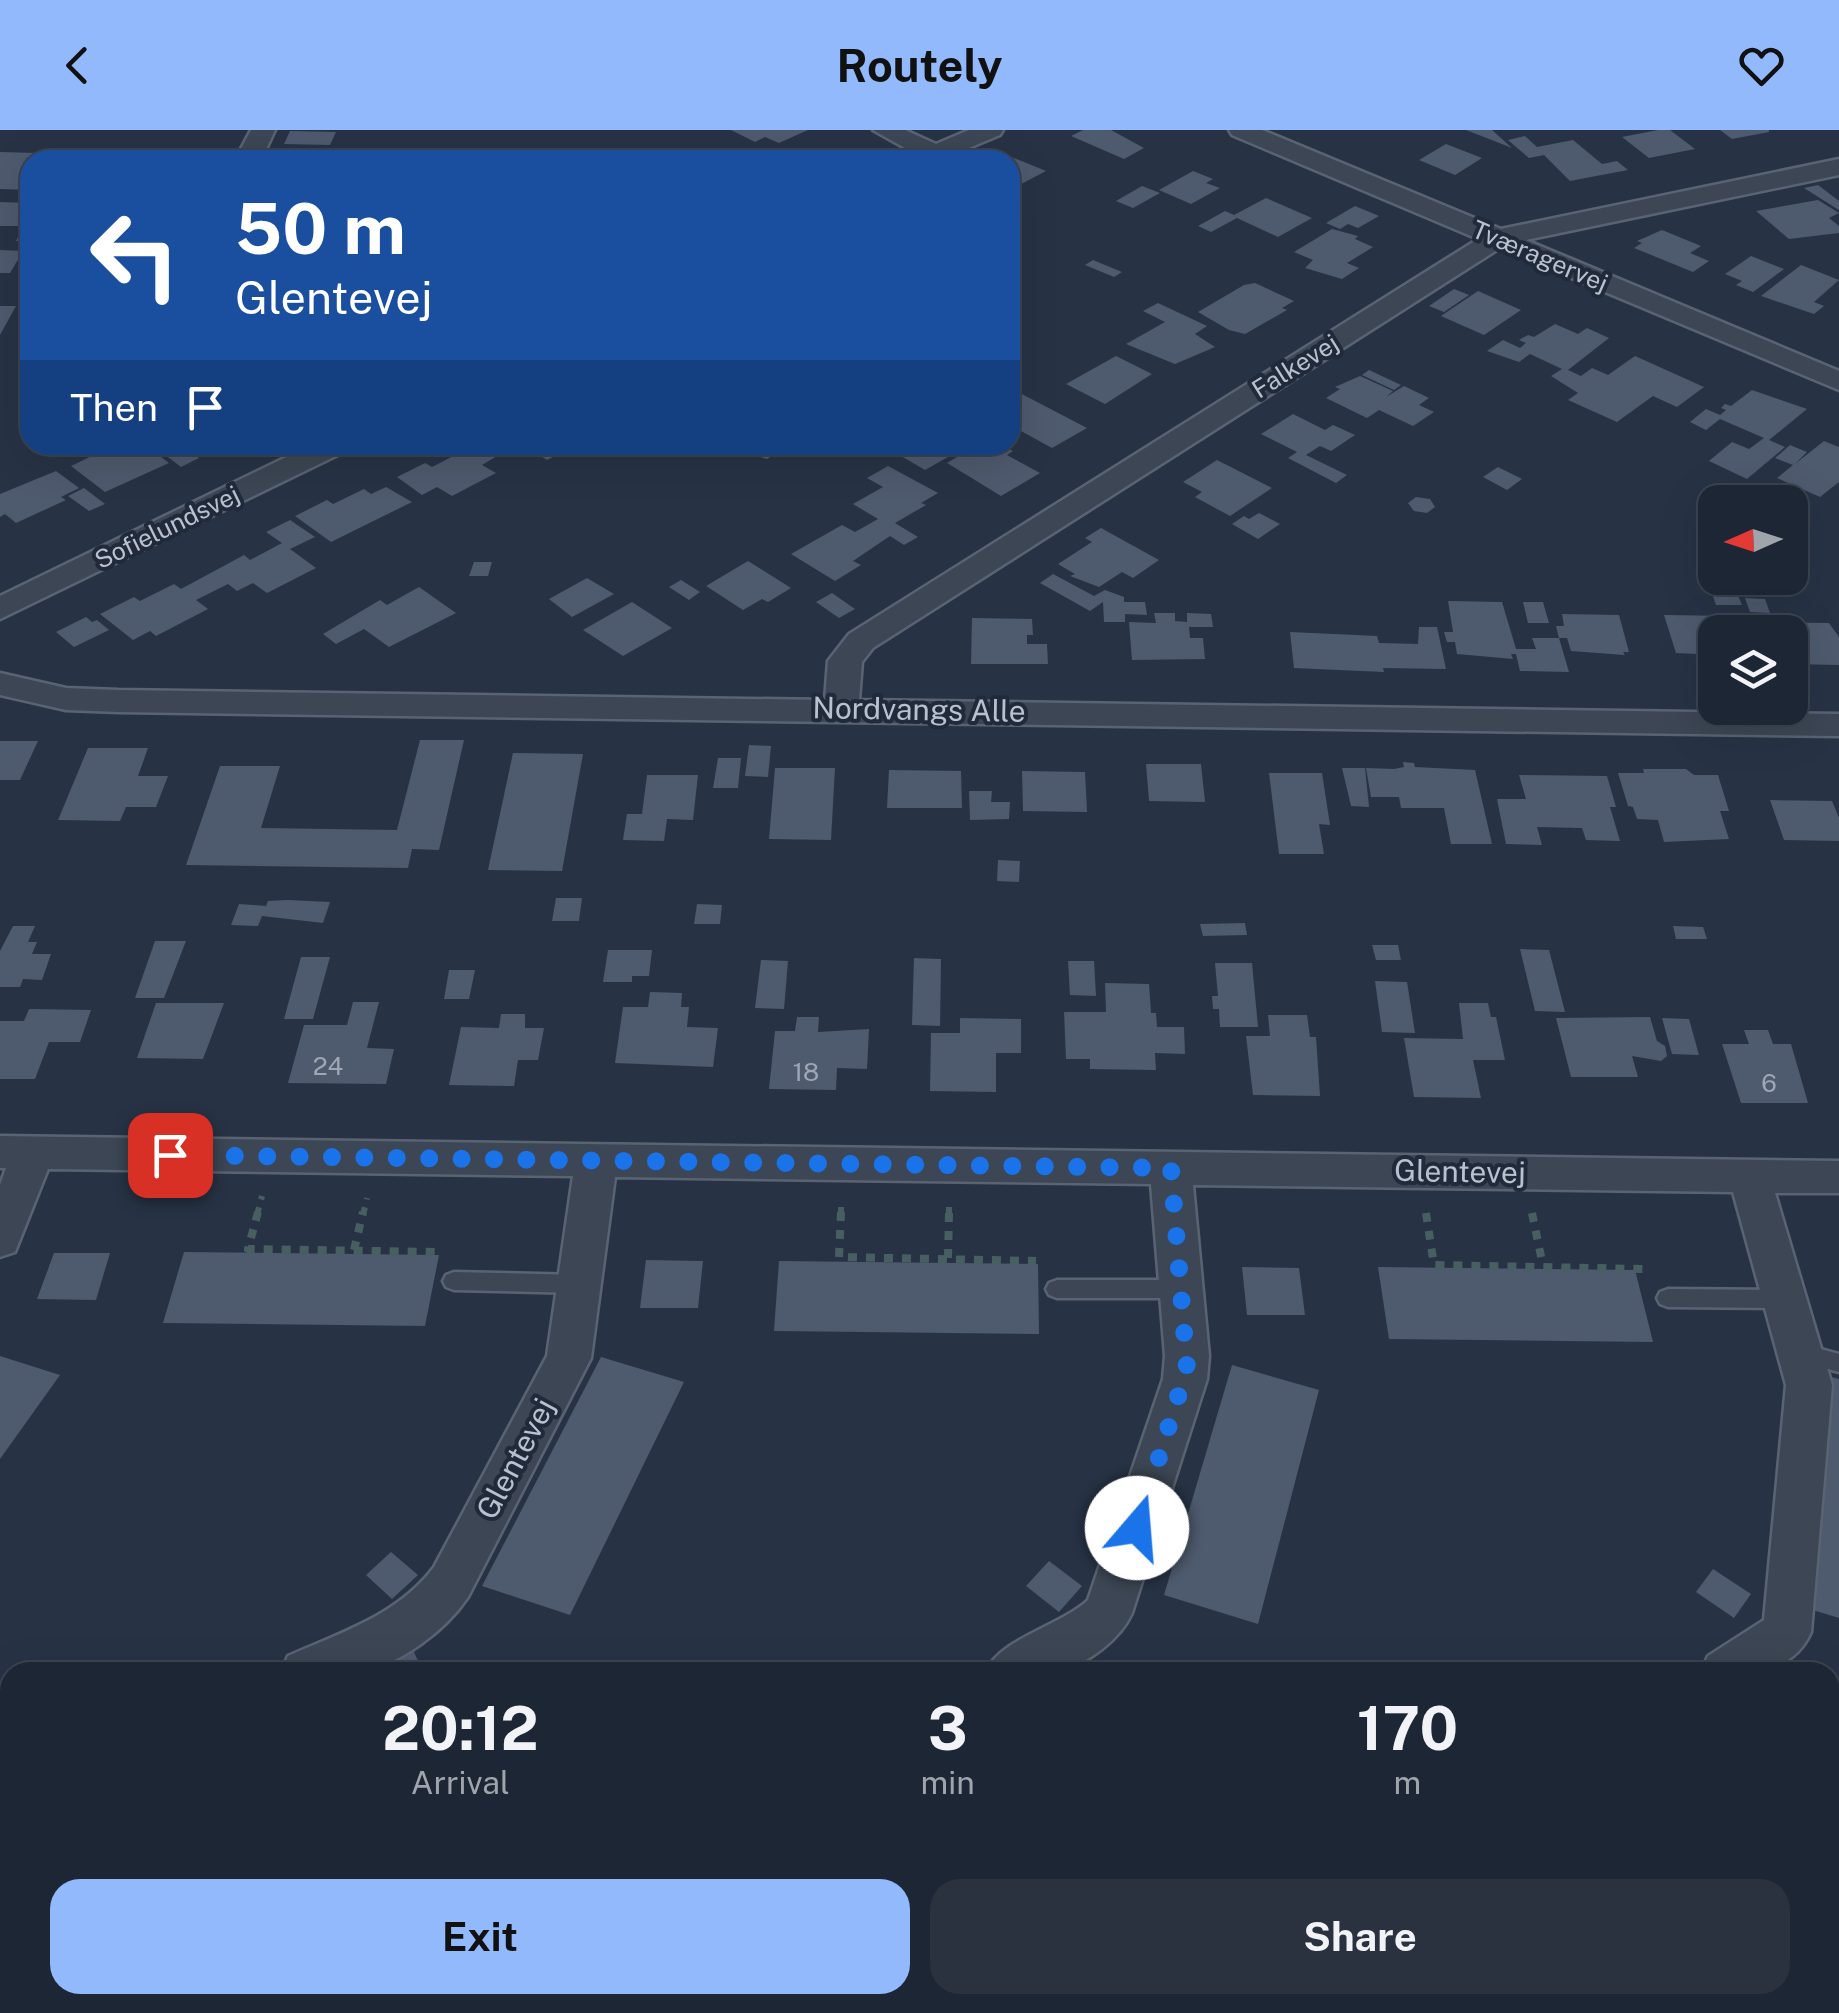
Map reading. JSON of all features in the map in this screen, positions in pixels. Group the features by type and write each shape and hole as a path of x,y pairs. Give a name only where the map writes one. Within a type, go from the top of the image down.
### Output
{"street":[{"path":"885,130 916,150"},
{"path":"940,150 991,130"},
{"name":"Tværagervej","path":"1241,130 1839,382"},
{"name":"Falkevej","path":"841,709 845,661 861,641 1498,238 1839,167"},
{"name":"Sofielundsvej","path":"0,608 314,455"},
{"name":"Nordvangs Alle","path":"0,684 84,700 1839,724"},
{"name":"Glentevej","path":"0,1240 16,1152 1839,1177"},
{"name":"Glentevej","path":"327,1662 420,1618 444,1596 569,1358 596,1160"},
{"path":"1029,1662 1101,1622 1113,1603 1185,1379 1187,1356 1171,1168"},
{"path":"1741,1662 1787,1632 1810,1385 1821,1358 1786,1299 1749,1176"}],"lane":[{"path":"454,1281 580,1284"},
{"path":"1056,1289 1182,1289"},
{"path":"1668,1298 1786,1299"}],"path":[{"path":"273,1156 248,1249 460,1252 454,1281"},
{"path":"1419,1172 1434,1265 1644,1269 1668,1298"},
{"path":"839,1257 1054,1261 1056,1289"}],"building":[{"path":"731,130 808,130 779,143 765,137 755,142"},
{"path":"1083,130 1111,130 1144,148 1124,159 1071,136"},
{"path":"1466,130 1492,130 1512,148"},
{"path":"1670,130 1695,149 1649,158 1622,137"},
{"path":"1720,130 1769,130 1769,132 1732,139"},
{"path":"290,131 336,132 330,145 284,144"},
{"path":"1525,136 1537,147 1573,140 1602,164 1617,161 1628,170 1570,181 1544,155 1529,158 1508,140"},
{"path":"1446,144 1482,158 1455,175 1419,160"},
{"path":"0,152 20,153 20,190 0,189"},
{"path":"1020,160 1046,171 1020,185"},
{"path":"1193,171 1213,179 1206,183 1220,188 1191,204 1159,190"},
{"path":"1818,185 1839,201 1839,210 1804,188"},
{"path":"1142,186 1160,193 1133,208 1116,201"},
{"path":"1266,198 1312,218 1278,237 1237,218 1211,232 1198,226 1225,211 1234,215"},
{"path":"1818,200 1839,213 1829,218 1839,226 1839,233 1789,239 1756,211"},
{"path":"0,202 20,203 20,226 0,226"},
{"path":"1355,206 1379,216 1358,228 1348,224 1340,229 1326,223"},
{"path":"1332,229 1358,236 1355,239 1373,247 1347,263 1359,268 1342,279 1305,268 1313,260 1294,252"},
{"path":"1662,230 1701,246 1690,253 1709,261 1693,272 1634,248 1642,243 1637,241"},
{"path":"0,250 20,251 10,273 0,273"},
{"path":"1751,256 1784,269 1753,292 1736,285 1742,281 1725,274"},
{"path":"1093,260 1122,272 1114,277 1085,265"},
{"path":"1801,265 1839,280 1814,302 1824,306 1814,314 1761,296"},
{"path":"1255,283 1294,301 1282,308 1287,310 1245,334 1229,330 1198,312 1244,285"},
{"path":"1454,289 1469,295 1444,312 1429,306"},
{"path":"1478,291 1521,310 1484,335 1441,316"},
{"path":"1158,303 1207,326 1195,334 1215,347 1175,364 1126,344 1165,322 1143,311"},
{"path":"0,306 16,306 0,335"},
{"path":"1555,324 1578,334 1587,328 1609,338 1568,370 1581,376 1592,368 1608,375 1635,356 1704,387 1677,407 1653,396 1617,422 1568,400 1578,393 1551,376 1562,369 1530,354 1519,362 1487,351 1503,340 1520,348 1526,343 1519,340 1528,335 1534,337"},
{"path":"1116,356 1152,374 1105,404 1066,384"},
{"path":"1369,370 1401,385 1394,390 1362,375"},
{"path":"1360,376 1393,391 1386,397 1404,386 1429,398 1419,405 1434,412 1413,426 1379,410 1367,418 1326,398 1340,389 1335,387"},
{"path":"1752,390 1807,409 1769,440 1785,447 1747,479 1709,461 1732,442 1749,449 1764,438 1720,419 1706,430 1690,422 1706,409 1720,415 1726,410 1721,408 1725,404 1731,406"},
{"path":"1020,393 1087,428 1052,448 1020,430"},
{"path":"1293,414 1325,430 1333,425 1355,435 1331,451 1320,446 1306,455 1347,475 1336,483 1288,458 1297,452 1261,434"},
{"path":"1824,441 1839,447 1839,482 1820,497 1808,492 1808,485 1793,485 1777,478 1793,465 1775,458 1790,445 1807,452 1795,464"},
{"path":"94,455 158,455 169,463 105,492 71,466"},
{"path":"165,455 199,458 181,467"},
{"path":"455,455 496,455 482,465 496,473 452,496 437,487 422,495 397,477 425,463 432,467"},
{"path":"899,455 948,457 925,470"},
{"path":"960,455 1007,455 1040,473 1001,496 947,463"},
{"path":"1217,460 1272,488 1230,516 1195,497 1202,492 1183,482"},
{"path":"888,466 938,493 895,523 918,537 904,545 890,536 853,561 861,565 835,581 791,554 842,525 855,532 878,519 853,504 883,487 867,478"},
{"path":"1498,467 1522,479 1507,490 1483,477"},
{"path":"56,471 79,488 61,497 66,500 16,523 5,514 0,517 0,494"},
{"path":"386,487 412,502 331,542 295,516 327,500 333,504 364,489 371,494"},
{"path":"84,488 105,504 89,511 68,496"},
{"path":"1416,497 1430,499 1435,507 1427,513 1414,511 1408,503"},
{"path":"1259,513 1280,524 1258,539 1232,524 1244,516 1249,519"},
{"path":"290,520 315,537 290,549 316,568 267,593 253,583 237,591 228,584 196,600 208,609 156,636 150,631 133,640 100,614 174,584 181,589 244,555 250,560 282,543 266,532"},
{"path":"1101,528 1159,560 1133,578 1122,572 1099,587 1070,576 1075,574 1058,564 1092,542 1085,538"},
{"path":"748,561 791,588 768,602 762,599 743,610 706,586"},
{"path":"474,562 492,562 488,576 469,576"},
{"path":"1053,574 1094,596 1105,590 1124,597 1124,602 1145,602 1147,615 1125,614 1125,622 1104,622 1103,602 1090,611 1040,583"},
{"path":"587,578 614,594 572,617 549,599"},
{"path":"681,580 700,592 689,600 669,587"},
{"path":"419,587 456,613 389,647 364,629 336,644 323,634 380,600 387,605"},
{"path":"832,593 855,609 839,618 816,602"},
{"path":"1713,595 1738,595 1742,605 1716,605"},
{"path":"1745,598 1765,599 1770,613 1750,612"},
{"path":"1448,601 1502,602 1516,649 1536,649 1532,638 1559,638 1569,672 1520,671 1516,654 1511,654 1513,659 1457,654 1455,642 1447,642 1444,632 1453,632"},
{"path":"632,602 672,628 623,656 583,630"},
{"path":"1523,602 1543,602 1549,623 1528,623"},
{"path":"1154,613 1175,613 1175,621 1187,622 1187,613 1211,614 1213,627 1189,627 1190,638 1203,638 1205,659 1132,660 1129,622 1156,623"},
{"path":"1562,614 1619,615 1629,652 1623,652 1625,655 1571,651 1567,638 1559,638 1556,626 1564,626"},
{"path":"1664,615 1698,616 1698,657 1676,653"},
{"path":"86,617 109,630 74,647 56,632"},
{"path":"972,618 1032,619 1033,635 1027,635 1027,644 1047,644 1048,664 971,664"},
{"path":"1808,623 1829,623 1839,637 1839,665 1808,664"},
{"path":"1419,627 1437,627 1446,669 1383,668 1384,672 1294,668 1290,632 1377,636 1379,643 1418,644"},
{"path":"420,740 464,740 439,850 412,849 408,868 186,865 220,766 280,766 261,828 397,830"},
{"path":"0,741 38,741 20,780 0,780"},
{"path":"749,745 771,746 768,777 745,776"},
{"path":"88,748 148,748 138,776 168,776 156,807 126,807 120,821 58,820"},
{"path":"513,753 583,754 562,871 488,870"},
{"path":"718,758 741,758 738,788 713,788"},
{"path":"1403,762 1414,763 1415,767 1475,770 1492,844 1451,844 1444,808 1401,808 1399,797 1371,797 1366,768 1394,769 1404,767"},
{"path":"1146,764 1201,764 1205,802 1149,801"},
{"path":"775,768 835,768 831,840 769,839"},
{"path":"1342,768 1365,768 1369,807 1351,806"},
{"path":"1643,769 1686,769 1694,775 1718,775 1729,811 1720,811 1729,839 1664,842 1658,820 1637,819 1633,807 1628,806 1618,773 1644,773"},
{"path":"889,770 961,771 962,808 887,808"},
{"path":"1022,771 1085,772 1087,812 1023,811"},
{"path":"1269,773 1322,773 1330,825 1319,824 1324,854 1279,854"},
{"path":"647,775 698,775 693,820 667,819 664,841 623,840 627,814 642,814"},
{"path":"1519,775 1607,776 1616,807 1610,807 1620,841 1586,840 1582,828 1537,827 1542,845 1506,844 1497,799 1526,799"},
{"path":"969,791 992,791 991,802 1010,802 1009,819 970,820"},
{"path":"1770,800 1832,801 1839,818 1839,841 1784,840"},
{"path":"998,860 1020,861 1019,882 997,881"},
{"path":"556,898 582,898 579,921 552,921"},
{"path":"268,901 330,902 323,923 262,916 258,926 231,925 239,904 266,906"},
{"path":"697,904 722,905 720,924 694,924"},
{"path":"1245,923 1247,935 1203,936 1200,924"},
{"path":"13,926 35,926 28,942 37,942 32,954 51,954 42,980 23,979 20,987 0,987 0,951"},
{"path":"1673,926 1703,927 1707,939 1676,939"},
{"path":"155,941 186,941 164,998 135,998"},
{"path":"1372,945 1398,945 1401,960 1376,960"},
{"path":"1520,949 1549,950 1565,1012 1535,1011"},
{"path":"608,950 652,950 649,976 632,976 632,982 603,982"},
{"path":"301,957 330,957 313,1019 284,1019"},
{"path":"914,958 941,959 940,1026 912,1025"},
{"path":"761,960 788,961 784,1009 755,1008"},
{"path":"1068,961 1094,961 1096,996 1070,995"},
{"path":"1215,963 1252,963 1258,1027 1220,1027 1219,1009 1213,1009 1212,996 1218,996"},
{"path":"449,970 475,970 469,999 444,999"},
{"path":"1375,981 1407,982 1415,1033 1382,1032"},
{"path":"1105,983 1149,984 1151,1013 1156,1013 1157,1027 1184,1027 1185,1054 1155,1053 1156,1070 1090,1069 1090,1059 1066,1059 1064,1012 1106,1012"},
{"path":"650,992 682,993 681,1007 689,1007 687,1027 718,1028 713,1067 615,1063 623,1007 648,1007"},
{"path":"353,1002 379,1002 367,1048 394,1049 386,1084 288,1083 304,1025 347,1025"},
{"path":"156,1003 224,1003 203,1059 137,1058"},
{"path":"1459,1003 1488,1003 1491,1017 1496,1017 1505,1060 1473,1060 1481,1098 1414,1097 1404,1038 1463,1039"},
{"path":"29,1009 91,1010 80,1042 49,1042 35,1079 0,1079 0,1021 24,1021"},
{"path":"501,1014 525,1014 525,1028 544,1028 538,1060 518,1060 514,1086 449,1085 461,1027 499,1028"},
{"path":"1268,1015 1307,1015 1310,1037 1316,1037 1320,1096 1253,1095 1246,1036 1270,1036"},
{"path":"797,1017 819,1017 818,1032 869,1029 867,1069 837,1068 836,1090 769,1089 775,1031 795,1031"},
{"path":"1650,1017 1657,1041 1665,1046 1667,1056 1661,1061 1632,1056 1638,1077 1571,1077 1556,1018"},
{"path":"960,1018 1021,1019 1021,1053 996,1053 996,1092 930,1091 931,1033 960,1033"},
{"path":"1662,1018 1689,1019 1699,1055 1672,1054"},
{"path":"1744,1030 1768,1030 1773,1044 1791,1044 1808,1103 1741,1103 1722,1044 1749,1044"},
{"path":"184,1252 439,1255 425,1326 163,1323"},
{"path":"54,1253 110,1253 96,1300 37,1299"},
{"path":"646,1260 703,1261 698,1308 640,1308"},
{"path":"779,1261 1038,1264 1039,1334 774,1331"},
{"path":"1242,1267 1299,1268 1305,1315 1247,1315"},
{"path":"1378,1267 1635,1270 1653,1342 1389,1339"},
{"path":"0,1356 60,1375 0,1459"},
{"path":"601,1357 684,1382 570,1615 482,1586"},
{"path":"1232,1365 1319,1390 1258,1624 1164,1595"},
{"path":"1827,1376 1839,1379 1839,1618 1806,1608"},
{"path":"391,1552 418,1575 392,1599 366,1575"},
{"path":"1049,1561 1082,1586 1059,1612 1026,1586"},
{"path":"1713,1569 1751,1594 1734,1618 1696,1592"},
{"path":"410,1643 419,1662 370,1662"}],"route":[{"path":"170,1155 1171,1168 1187,1368 1137,1528"}]}
